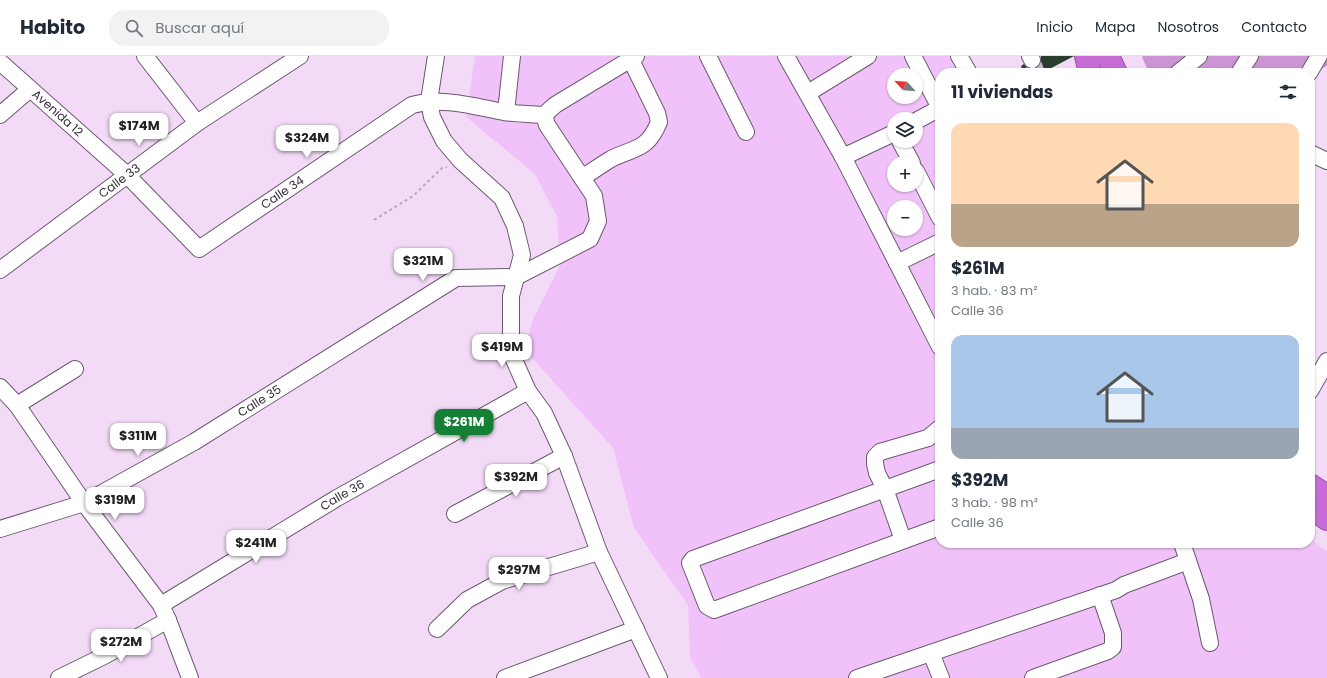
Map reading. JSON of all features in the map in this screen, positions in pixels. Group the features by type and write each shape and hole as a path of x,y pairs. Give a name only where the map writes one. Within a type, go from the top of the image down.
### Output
{"highway":[{"path":"1086,56 1089,68"},
{"path":"1108,56 1114,68"},
{"path":"1315,493 1327,518"}],"street":[{"path":"146,56 196,122"},
{"name":"Calle 33","path":"0,270 196,122 300,56"},
{"path":"436,56 429,101 432,117 444,141 460,160 472,169 502,198 515,226 522,255 511,296 511,353 528,391 544,413 564,456 599,552 659,678"},
{"path":"506,112 512,56"},
{"path":"708,56 746,132"},
{"path":"786,56 843,157 935,335"},
{"path":"913,56 935,98"},
{"path":"959,56 966,68"},
{"path":"1184,68 1199,56"},
{"path":"1242,68 1250,56"},
{"path":"1312,68 1319,56"},
{"path":"544,116 555,105 632,57 657,114 659,122 656,131 649,141 639,149 611,159 582,178"},
{"path":"808,93 858,58"},
{"name":"Avenida 12","path":"0,62 126,174 199,249"},
{"path":"0,115 30,89"},
{"path":"429,101 465,104 506,112 544,116"},
{"name":"Calle 34","path":"199,249 412,105 429,101"},
{"path":"923,117 935,111"},
{"path":"516,277 590,239 598,221 594,196 547,125 544,116"},
{"path":"843,157 887,136"},
{"path":"923,185 935,208"},
{"path":"897,263 935,244"},
{"name":"Calle 35","path":"0,529 84,503 194,442 456,278 516,277"},
{"path":"1315,381 1327,361"},
{"path":"17,405 75,369"},
{"path":"0,387 17,405 84,503 161,605 190,678"},
{"name":"Calle 36","path":"161,605 336,498 528,391"},
{"path":"903,540 885,489 877,473 875,457 880,452 928,438 935,432"},
{"path":"455,514 564,456"},
{"path":"935,471 693,559 690,563 706,606 714,610 935,529"},
{"path":"1184,548 1201,599 1210,643"},
{"path":"437,629 468,600 502,581 599,552"},
{"path":"856,678 1100,595 1116,590 1127,591 1189,565"},
{"path":"1033,678 1108,651 1113,647 1113,633 1100,595"},
{"path":"59,678 104,656 168,620"},
{"path":"505,678 636,629"},
{"path":"931,653 941,678"}],"path":[{"path":"374,220 413,196 442,168 446,166 458,171 472,169"}],"shaded area":[{"path":"475,56 956,56 963,68 935,68 935,548 1315,548 1315,543 1327,551 1327,678 701,678 690,657 688,605 634,528 613,448 525,350 532,321 560,265 557,217 535,174 466,117"},
{"path":"1327,56 1327,66 1315,72 1315,68 1147,68 1142,57"}],"building":[{"path":"1041,56 1074,56 1051,68 1037,68 1040,65"},
{"path":"1024,64 1027,68 1022,68 1021,66"}],"tunnel":[{"path":"1032,60 1035,68"}]}
